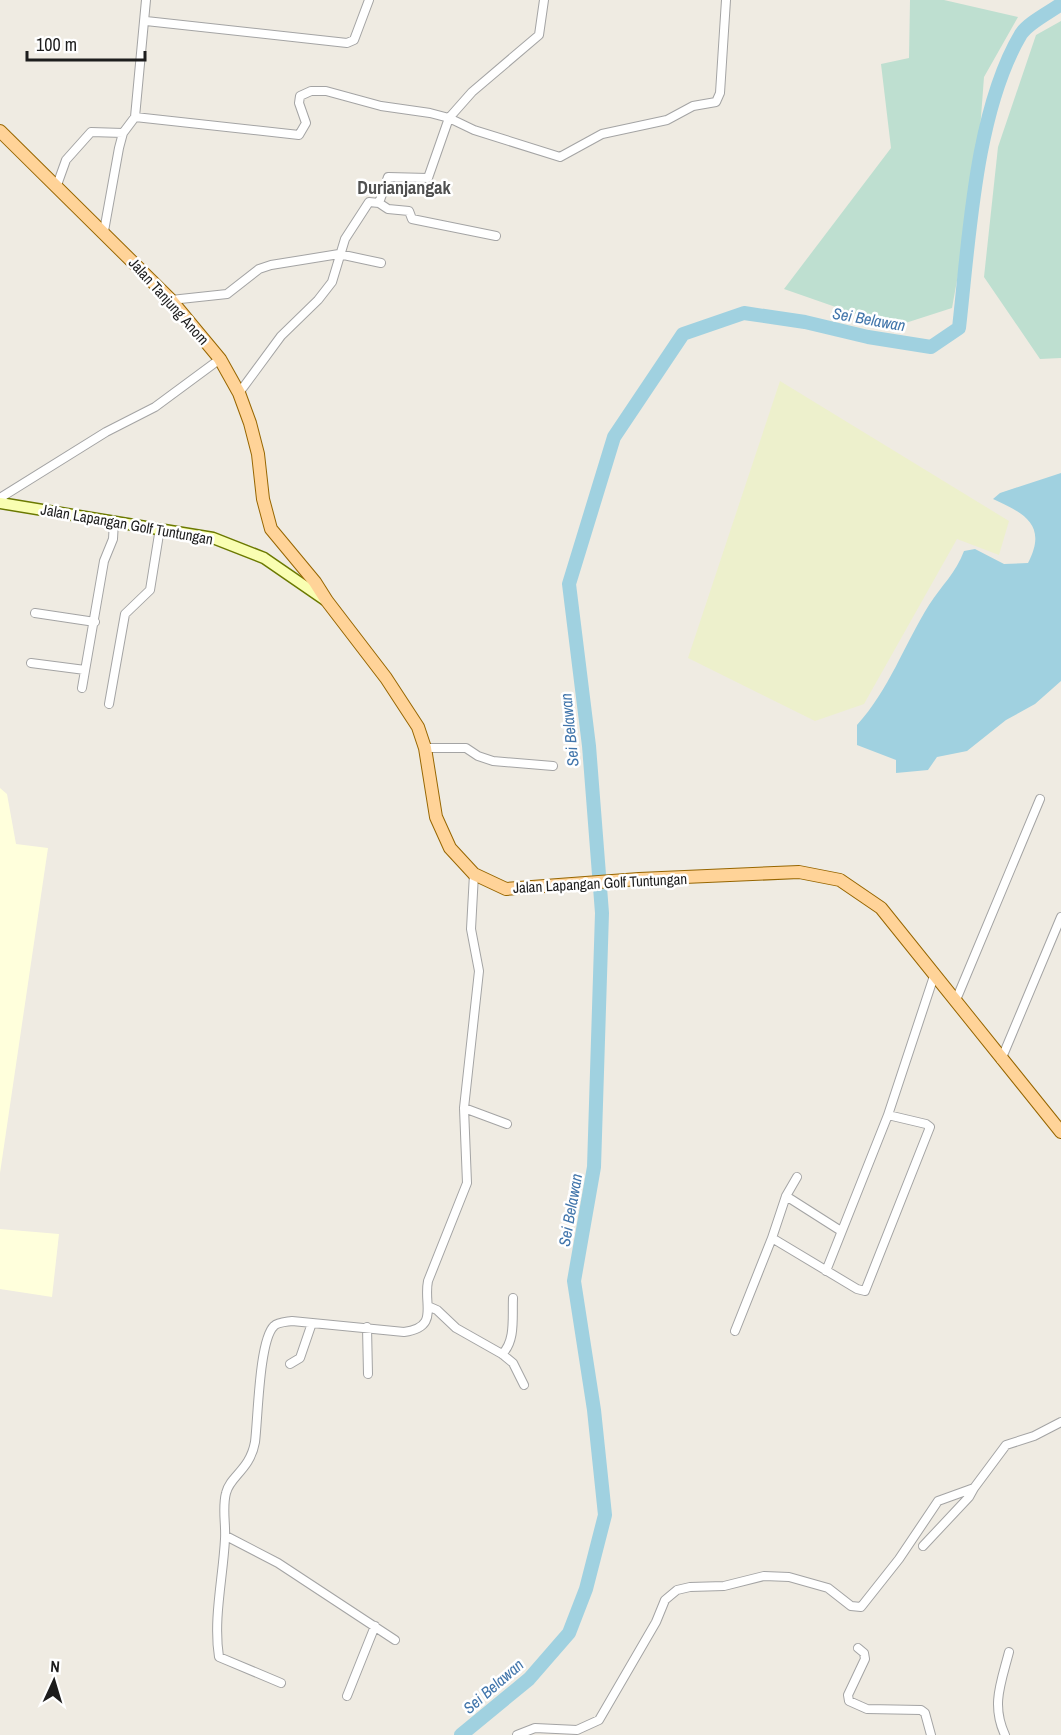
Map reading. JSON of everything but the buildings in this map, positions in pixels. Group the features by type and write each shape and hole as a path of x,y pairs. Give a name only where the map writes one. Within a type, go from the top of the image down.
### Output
{"main road":[{"name":"Jalan Tanjung Anom","path":"0,131 104,231 171,300 220,359 239,393 256,442 263,499 271,529 315,582 327,601"},
{"name":"Jalan Lapangan Golf Tuntungan","path":"327,601 413,718 425,748 439,826 450,848 474,874 506,889 639,879 799,872 840,880 881,908 1061,1132"}],"street":[{"path":"104,231 123,133 135,117 147,0"},
{"path":"146,21 347,43 354,40 369,0"},
{"path":"379,202 388,177 428,178 449,118 472,92 539,35 544,0"},
{"path":"135,117 299,135 306,123 299,99 302,94 311,91 326,91 381,106 449,118 474,130 560,157 602,134 667,120 693,106 716,102 720,93 726,0"},
{"path":"57,185 66,160 91,132 123,133"},
{"path":"239,393 281,336 318,300 332,282 339,255 366,205 379,202 388,209 410,211 412,219 496,236"},
{"path":"171,300 184,296 226,294 259,269 271,265 339,255 381,263"},
{"path":"0,498 106,432 155,406 220,359"},
{"name":"Jalan Lapangan Golf Tuntungan","path":"0,503 160,528 237,546 280,567 327,601"},
{"path":"82,688 104,561 113,539 114,521"},
{"path":"109,704 125,614 150,590 160,528"},
{"path":"35,612 95,622"},
{"path":"31,663 85,670"},
{"path":"425,748 468,748 478,756 493,760 553,766"},
{"path":"956,1000 1040,799"},
{"path":"281,1683 223,1661 219,1657 219,1641 215,1628 220,1605 226,1536 226,1491 250,1462 255,1443 268,1337 277,1323 291,1321 404,1332 414,1331 426,1322 430,1307 428,1281 466,1189 464,1108 479,971 471,929 474,874"},
{"path":"1001,1060 1061,917"},
{"path":"826,1271 888,1115 935,973"},
{"path":"464,1108 507,1124"},
{"path":"772,1239 862,1291 871,1280 930,1127 888,1115"},
{"path":"735,1331 772,1239 786,1196 797,1177"},
{"path":"786,1196 841,1231"},
{"path":"502,1354 508,1349 511,1339 513,1298"},
{"path":"430,1307 437,1310 456,1328 502,1354 513,1364 524,1385"},
{"path":"290,1364 300,1358 312,1323"},
{"path":"367,1328 368,1374"},
{"path":"923,1546 969,1497 1006,1445 1034,1436 1061,1422"},
{"path":"517,1735 534,1728 577,1730 599,1720 672,1593 690,1587 724,1586 764,1576 789,1577 828,1588 851,1606 861,1606 899,1559 938,1501 974,1488"},
{"path":"226,1536 278,1563 395,1640"},
{"path":"347,1696 375,1626"},
{"path":"858,1648 864,1653 866,1659 848,1695 849,1701 867,1709 901,1708 923,1711 931,1735"},
{"path":"1005,1735 998,1720 996,1704 1009,1652"}],"shaded area":[{"path":"910,0 944,0 1018,17 984,77 977,170 952,308 893,327 784,289 891,148 881,64 909,58"},
{"path":"1061,21 1061,358 1040,359 984,277 998,147 1036,35"},
{"path":"780,381 1009,521 999,555 957,539 864,704 815,721 688,658"},
{"path":"0,788 7,794 16,844 48,848 0,1173"},
{"path":"0,1229 59,1234 52,1297 0,1289"}],"water":[{"path":"1061,473 1061,681 1035,704 1006,720 967,751 937,757 928,770 896,773 896,760 857,745 857,725 878,697 920,620 957,566 964,551 975,549 1004,564 1028,563 1034,550 1035,539 1030,522 1023,515 993,499 1000,493"}],"waterway":[{"name":"Sei Belawan","path":"461,1735 529,1679 569,1633 586,1589 605,1515 594,1410 574,1281 594,1167 602,913 589,746 569,584 614,437 683,334 744,313 805,322 868,337 931,347 959,328 971,217 984,138 993,100 1021,34 1061,4"}],"district":[{"name":"Durianjangak","path":"404,187"}]}
